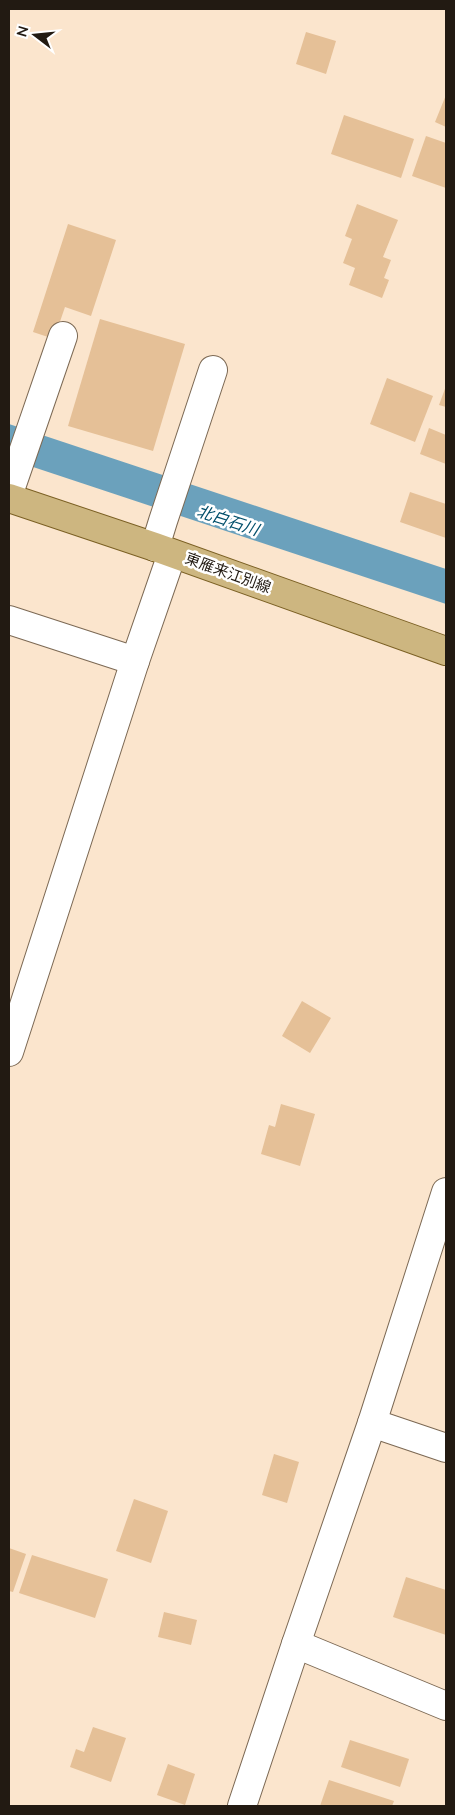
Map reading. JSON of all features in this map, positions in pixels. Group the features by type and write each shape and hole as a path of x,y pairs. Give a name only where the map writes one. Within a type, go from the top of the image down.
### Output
{"main road":[{"name":"東雁来江別線","path":"10,491 164,550 446,651"}],"street":[{"path":"10,491 63,336"},
{"path":"9,1052 135,661 164,550 162,521 213,370"},
{"path":"9,620 135,661"},
{"path":"242,1806 372,1423 446,1192"},
{"path":"372,1423 446,1448"},
{"path":"296,1644 446,1706"}],"water":[{"name":"北白石川","path":"9,424 446,569 446,604 9,459"}],"building":[{"path":"306,32 336,41 326,74 296,64"},
{"path":"446,95 446,127 435,122"},
{"path":"344,115 414,139 401,178 331,154"},
{"path":"426,136 446,143 446,188 412,176"},
{"path":"357,204 398,220 383,257 391,260 384,278 389,280 382,298 349,285 355,268 343,263 352,239 345,236"},
{"path":"68,224 116,240 91,316 65,307 54,339 33,332"},
{"path":"100,319 185,344 153,451 68,426"},
{"path":"387,378 433,396 415,442 370,424"},
{"path":"446,386 446,407 439,405"},
{"path":"429,428 446,435 446,464 420,454"},
{"path":"410,492 446,504 446,538 400,522"},
{"path":"302,1001 331,1018 310,1053 282,1036"},
{"path":"281,1104 315,1114 300,1166 261,1154 269,1125 275,1127"},
{"path":"274,1454 299,1462 287,1503 262,1495"},
{"path":"134,1499 168,1511 151,1563 116,1551"},
{"path":"9,1548 26,1554 13,1592 9,1591"},
{"path":"32,1555 108,1579 95,1618 19,1593"},
{"path":"406,1577 446,1590 446,1635 393,1617"},
{"path":"164,1612 197,1620 191,1645 158,1637"},
{"path":"93,1727 126,1738 111,1782 70,1767 76,1749 84,1752"},
{"path":"350,1740 409,1759 400,1787 341,1767"},
{"path":"168,1764 195,1774 185,1805 157,1795"},
{"path":"329,1780 394,1801 392,1806 320,1806"}]}
